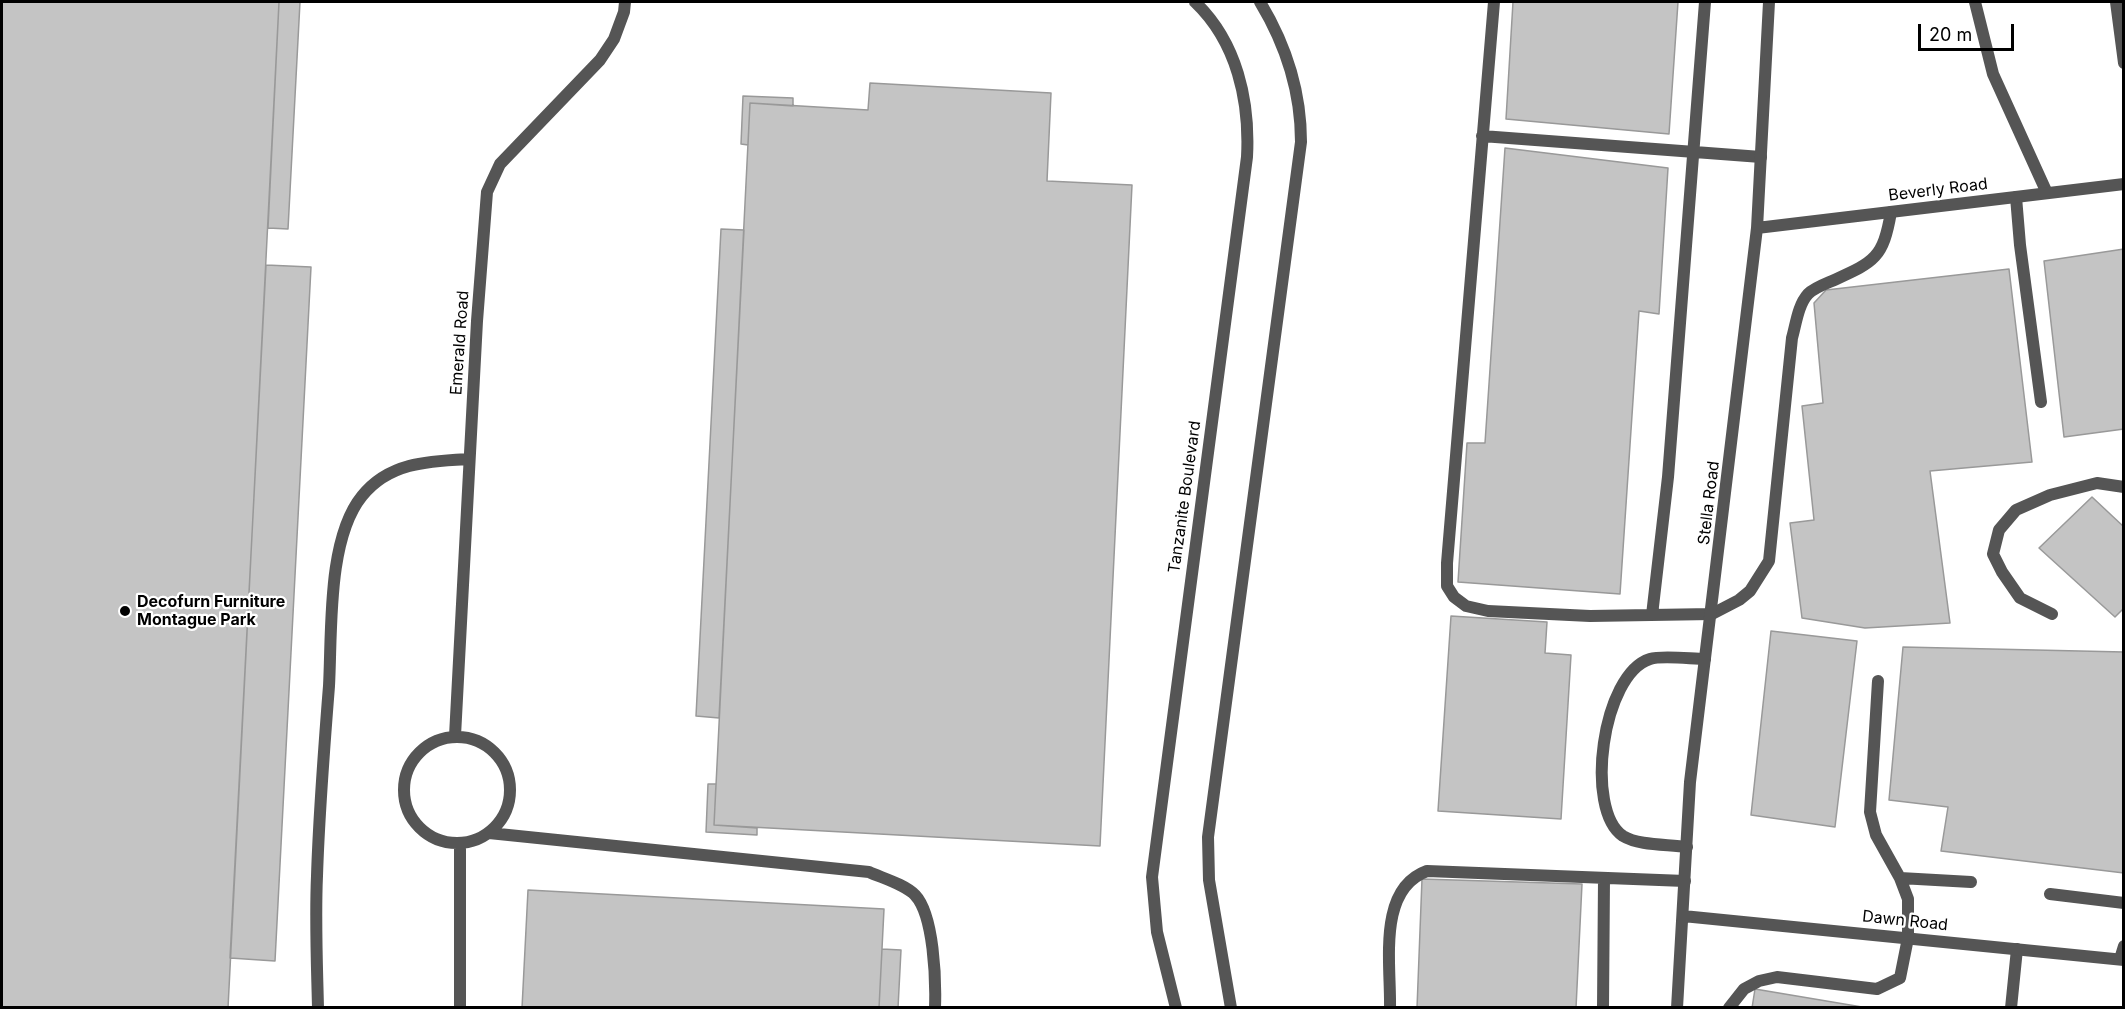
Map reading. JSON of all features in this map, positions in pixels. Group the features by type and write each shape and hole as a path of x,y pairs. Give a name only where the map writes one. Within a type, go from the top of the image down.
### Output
{"street":[{"name":"Emerald Road","path":"455,736 487,192 500,164 600,60 614,39 624,12 625,2"},
{"name":"Tanzanite Boulevard","path":"1176,1008 1156,932 1152,877 1248,157 1249,128 1246,99 1235,64 1219,32 1195,2"},
{"path":"1231,1008 1209,880 1208,837 1301,142 1301,115 1296,86 1270,18 1260,2"},
{"path":"1494,2 1460,388 1447,586 1454,597 1466,606 1488,611 1590,616 1712,614 1739,600 1750,591 1768,561 1792,338 1800,307 1808,294 1816,288 1864,267 1878,253 1886,240 1891,212"},
{"path":"1652,615 1668,477 1705,2"},
{"name":"Stella Road","path":"1677,1008 1690,782 1757,228 1769,2"},
{"path":"1975,2 1993,74 2047,193"},
{"path":"2116,2 2124,63"},
{"path":"1482,136 1761,157"},
{"name":"Beverly Road","path":"1757,228 2124,184"},
{"path":"2016,197 2020,245 2041,402"},
{"path":"318,1008 317,878 327,710 337,563 348,519 361,497 387,474 428,462 470,459"},
{"path":"2052,614 2020,598 2002,572 1993,554 1999,530 2016,510 2050,495 2097,483 2124,487"},
{"path":"1687,847 1632,839 1615,827 1607,812 1601,754 1609,715 1618,692 1631,673 1650,659 1705,659"},
{"path":"1729,1008 1744,989 1759,981 1777,976 1877,989 1900,978 1908,938 1908,899 1900,878 1876,835 1870,812 1878,681"},
{"path":"455,736 484,743 496,752 505,765 511,795 500,823 489,833 475,840 460,843 446,842 422,829 406,806 404,792 405,778 418,753 428,744 455,736"},
{"path":"489,833 868,872 914,894 924,911 930,936 935,1008"},
{"path":"460,843 460,1008"},
{"path":"1390,1008 1391,934 1395,903 1402,888 1413,876 1428,871 1685,881"},
{"path":"1900,878 1971,882"},
{"path":"1603,1008 1604,879"},
{"path":"2050,894 2124,903"},
{"name":"Dawn Road","path":"1683,916 2122,960"},
{"path":"2122,960 2124,946"},
{"path":"2011,1008 2017,949"}],"building":[{"name":"Decofurn Furniture Montague Park","path":"2,2 279,2 228,1008 2,1008"},
{"path":"279,2 300,2 288,229 268,228"},
{"path":"1513,2 1678,2 1669,134 1506,119"},
{"path":"870,83 1051,93 1047,181 1132,185 1100,846 714,825 750,103 868,110"},
{"path":"743,96 793,98 793,106 750,103 748,145 741,144"},
{"path":"1505,148 1668,168 1659,314 1639,311 1620,594 1458,582 1467,443 1485,443"},
{"path":"721,229 744,230 719,718 696,716"},
{"path":"2124,249 2124,429 2064,437 2044,261"},
{"path":"266,265 311,267 275,961 230,958"},
{"path":"2009,269 2032,462 1930,471 1950,623 1865,628 1802,618 1790,523 1814,520 1802,406 1823,403 1814,303 1826,290"},
{"path":"2092,497 2124,527 2124,608 2115,617 2039,548"},
{"path":"1451,616 1547,622 1545,653 1571,655 1561,819 1438,811"},
{"path":"1771,631 1857,641 1835,827 1751,815"},
{"path":"1903,647 2124,652 2124,873 1941,851 1948,807 1889,800"},
{"path":"708,784 716,784 714,825 757,828 757,835 706,832"},
{"path":"1422,879 1582,884 1576,1008 1417,1008"},
{"path":"528,890 884,909 879,1008 522,1008"},
{"path":"882,949 901,950 898,1008 879,1008"},
{"path":"1755,989 1868,1008 1752,1008"}],"place":[{"name":"Decofurn Furniture Montague Park","path":"125,611"}]}
